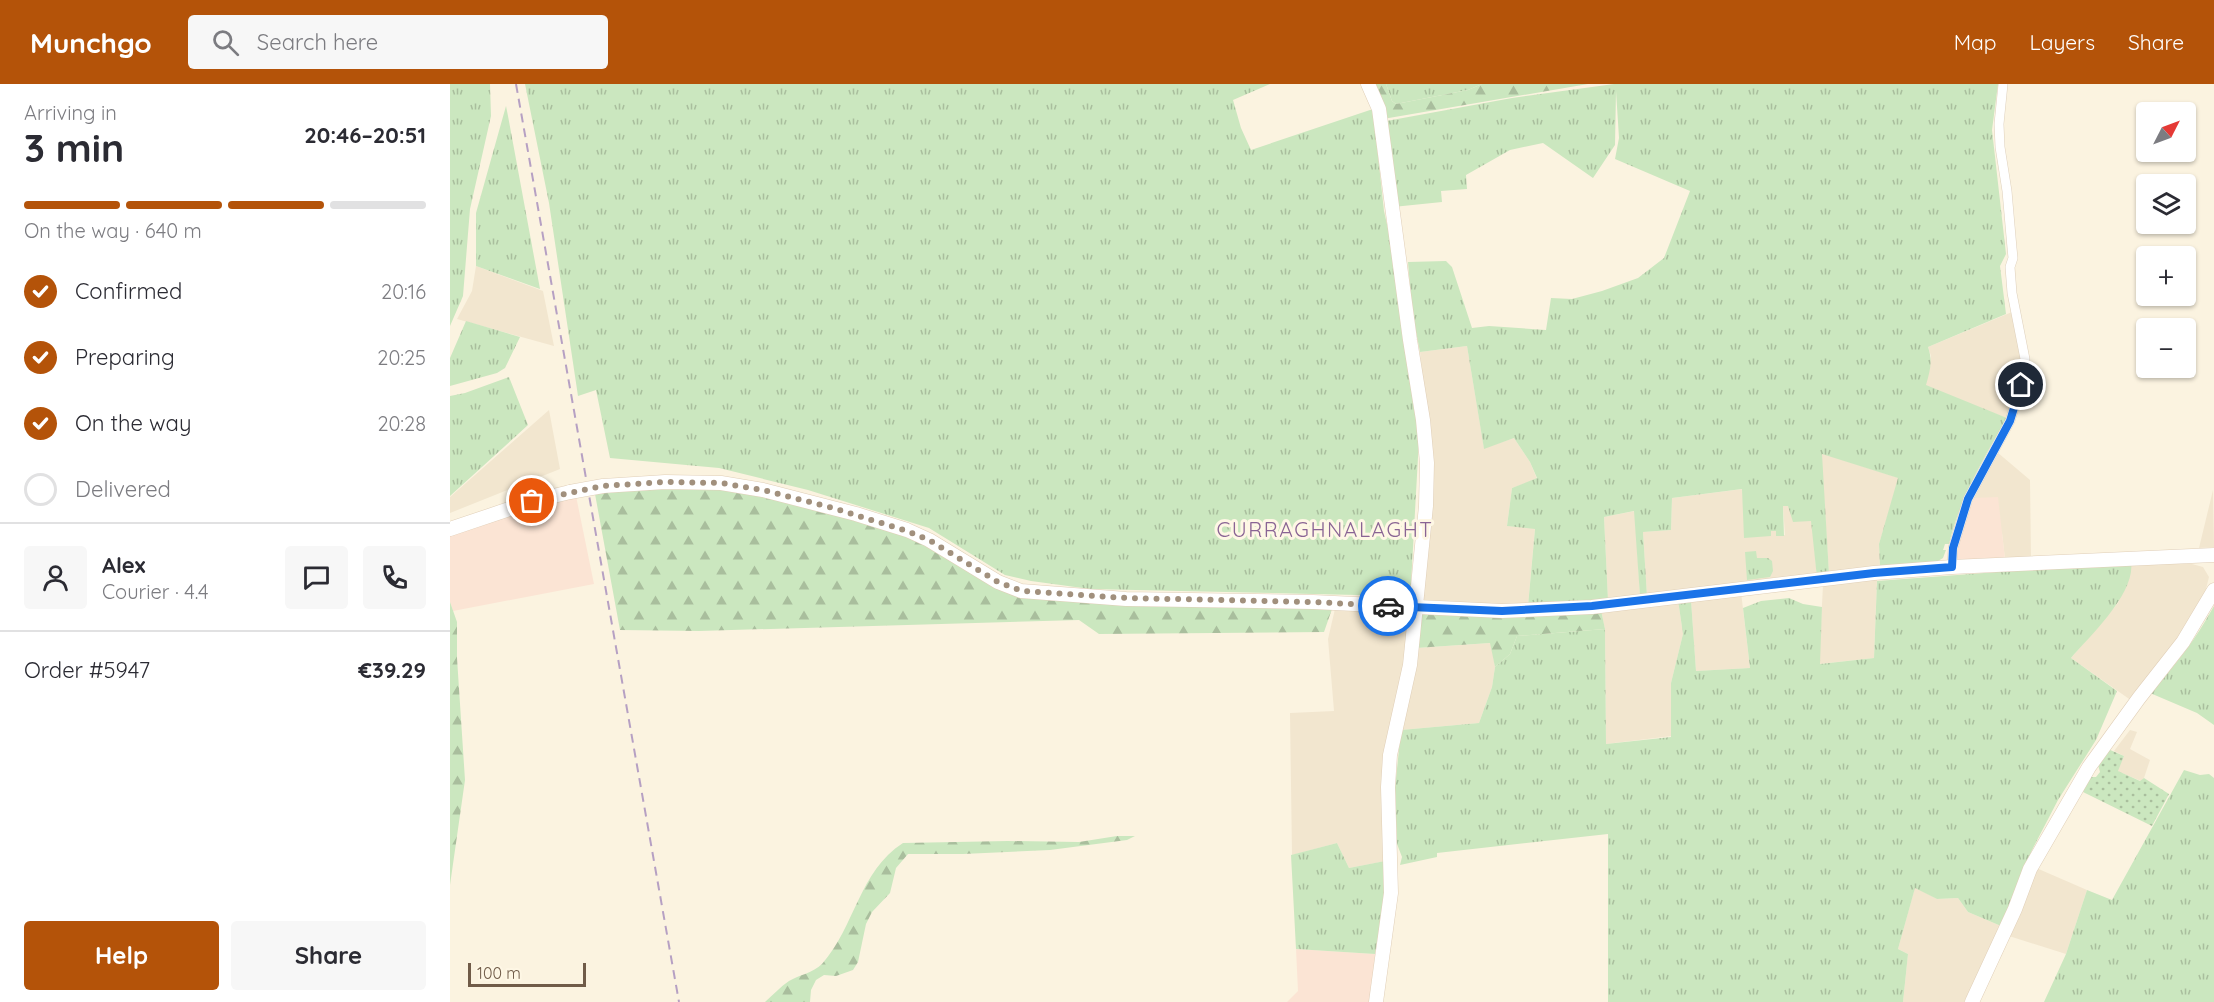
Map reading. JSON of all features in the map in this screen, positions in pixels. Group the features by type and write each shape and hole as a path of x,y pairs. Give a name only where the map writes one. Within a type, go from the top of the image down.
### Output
{"street":[{"path":"1368,84 1379,109 1423,420 1427,463 1426,506 1410,665 1390,755 1388,791 1390,893 1376,1002"},
{"path":"1952,567 1953,548 1968,499 2010,421 2021,385 2025,359 2012,293 2010,267 2013,258 2007,190 2000,147 1999,124 2003,84"},
{"path":"450,529 532,501 603,486 665,482 721,483 763,490 856,514 907,531 929,540 998,582 1022,591 1126,598 1313,602 1502,611 1592,606 1874,573 2084,559 2214,555"},
{"path":"1972,1002 2010,920 2030,869 2089,767 2183,642 2214,590"}],"shaded area":[{"path":"476,266 543,291 554,346 457,319 472,291"},
{"path":"2012,312 2022,353 2019,385 2007,418 1925,388 1931,356 1928,347"},
{"path":"1467,346 1484,448 1514,438 1530,462 1537,479 1512,488 1507,526 1535,528 1528,606 1422,601 1424,387 1420,352"},
{"path":"549,410 560,469 450,513 450,497"},
{"path":"1997,452 2030,480 2031,557 2005,559 2002,533 1974,498"},
{"path":"1821,453 1899,478 1879,544 1880,567 1829,574"},
{"path":"1743,489 1771,536 1770,531 1776,531 1776,536 1785,535 1783,506 1788,506 1812,521 1817,578 1647,596 1643,532 1671,530 1672,498"},
{"path":"2213,490 2214,547 2199,548"},
{"path":"576,496 594,584 453,611 450,602 450,535"},
{"path":"1998,497 2005,559 1958,563 1957,546 1974,498"},
{"path":"1635,511 1640,596 1608,600 1604,517"},
{"path":"2131,562 2192,564 2203,567 2209,577 2205,593 2176,642 2132,701 2071,658 2118,603"},
{"path":"1877,579 1874,658 1819,664 1823,585"},
{"path":"1741,592 1750,668 1696,671 1691,600"},
{"path":"1678,600 1683,634 1671,683 1672,736 1606,744 1605,629 1601,610"},
{"path":"1335,609 1408,614 1405,663 1383,792 1382,819 1386,861 1349,868 1337,843 1292,855 1290,713 1334,711 1328,639"},
{"path":"1491,643 1495,667 1492,687 1479,723 1401,730 1412,689 1416,648"},
{"path":"2130,730 2137,732 2130,749 2150,760 2141,781 2117,771 2124,756 2114,751"},
{"path":"2034,867 2087,890 2066,954 2009,936"},
{"path":"1915,887 1937,899 1958,898 1968,912 2001,926 1964,1002 1903,1002 1908,954 1898,949"},
{"path":"1296,949 1375,954 1370,1002 1287,1002 1298,991"}],"green space":[{"path":"450,84 490,84 491,116 470,209 463,296 450,326"},
{"path":"525,84 1270,84 1233,100 1241,128 1251,150 1373,109 1384,211 1395,260 1419,439 1411,584 1408,591 1400,596 1090,589 1031,581 1005,575 929,528 808,490 719,468 610,458 596,390 578,396 549,203"},
{"path":"1372,84 1386,84 1392,101 1396,104 1468,90 1482,84 1588,84 1383,119"},
{"path":"1386,84 1482,84 1468,90 1396,104 1392,101"},
{"path":"1614,84 1998,84 1992,130 2006,254 2000,266 2006,314 1928,347 1931,361 1926,385 2007,418 1966,495 1949,544 1945,544 1943,550 1946,550 1943,558 1938,561 1880,567 1879,544 1898,478 1822,454 1829,574 1817,578 1811,521 1793,522 1788,506 1783,506 1784,536 1776,536 1776,531 1771,531 1771,536 1744,538 1742,489 1672,498 1671,530 1643,532 1647,596 1640,596 1634,511 1604,517 1608,600 1528,606 1535,529 1507,526 1512,488 1537,478 1530,462 1514,438 1484,449 1467,346 1420,352 1412,311 1408,262 1446,261 1452,267 1472,328 1489,326 1546,330 1551,298 1572,299 1602,291 1638,278 1664,258 1690,191 1615,159 1619,138 1616,91 1615,145 1593,178 1543,143 1510,150 1466,175 1467,189 1441,191 1442,202 1393,207 1381,122 1512,98"},
{"path":"506,106 540,289 476,266 476,213"},
{"path":"466,321 520,337 505,368 497,373 450,386 450,358"},
{"path":"509,377 528,425 450,496 450,396"},
{"path":"671,486 747,491 795,502 925,542 997,588 1332,609 1324,632 1099,634 1079,620 699,631 620,630 595,494 624,489"},
{"path":"1756,551 1757,558 1768,558 1772,561 1773,571 1770,577 1747,580 1745,552"},
{"path":"2131,562 2131,574 2119,600 2100,626 2071,658 2117,691 2096,740 2058,800 2032,850 2001,926 1968,912 1958,898 1937,899 1915,888 1898,949 1908,954 1903,1002 1608,1002 1608,834 1437,853 1437,857 1400,865 1402,857 1397,844 1395,788 1401,730 1479,723 1492,687 1495,667 1510,654 1517,636 1605,629 1606,744 1671,737 1671,683 1683,634 1678,600 1691,600 1696,671 1750,668 1743,608 1761,601 1789,598 1803,604 1822,607 1820,664 1874,658 1877,581"},
{"path":"450,602 457,622 457,658 465,780 450,885"},
{"path":"2214,606 2214,725 2197,713 2150,693 2185,652"},
{"path":"1601,610 1605,629 1517,636 1510,654 1495,667 1490,643 1416,648 1421,613"},
{"path":"2108,749 2124,756 2118,771 2140,781 2144,778 2169,794 2152,826 2083,792 2088,777 2096,777 2100,772 2098,765"},
{"path":"2184,770 2200,775 2209,774 2214,778 2214,1002 2044,1002 2066,954 2087,890 2112,900"},
{"path":"1117,836 1135,836 1127,840 1050,850 908,854 896,868 890,893 872,912 866,924 858,962 853,970 836,976 824,975 816,980 811,990 810,1002 765,1002 789,981 822,964 833,949 876,869 903,843 1079,842"},
{"path":"1337,843 1349,868 1385,861 1386,894 1375,954 1296,949 1291,855"}],"railway":[{"path":"516,84 679,1002"}],"way so far":[{"path":"532,501 603,486 665,482 721,483 763,490 833,508 907,531 929,540 998,582 1022,591 1126,598 1388,606"}],"district":[{"name":"CURRAGHNALAGHT","path":"1325,530"}],"route":[{"path":"1388,606 1502,611 1592,606 1874,573 1952,567 1953,548 1968,499 2010,421 2021,385"}]}
